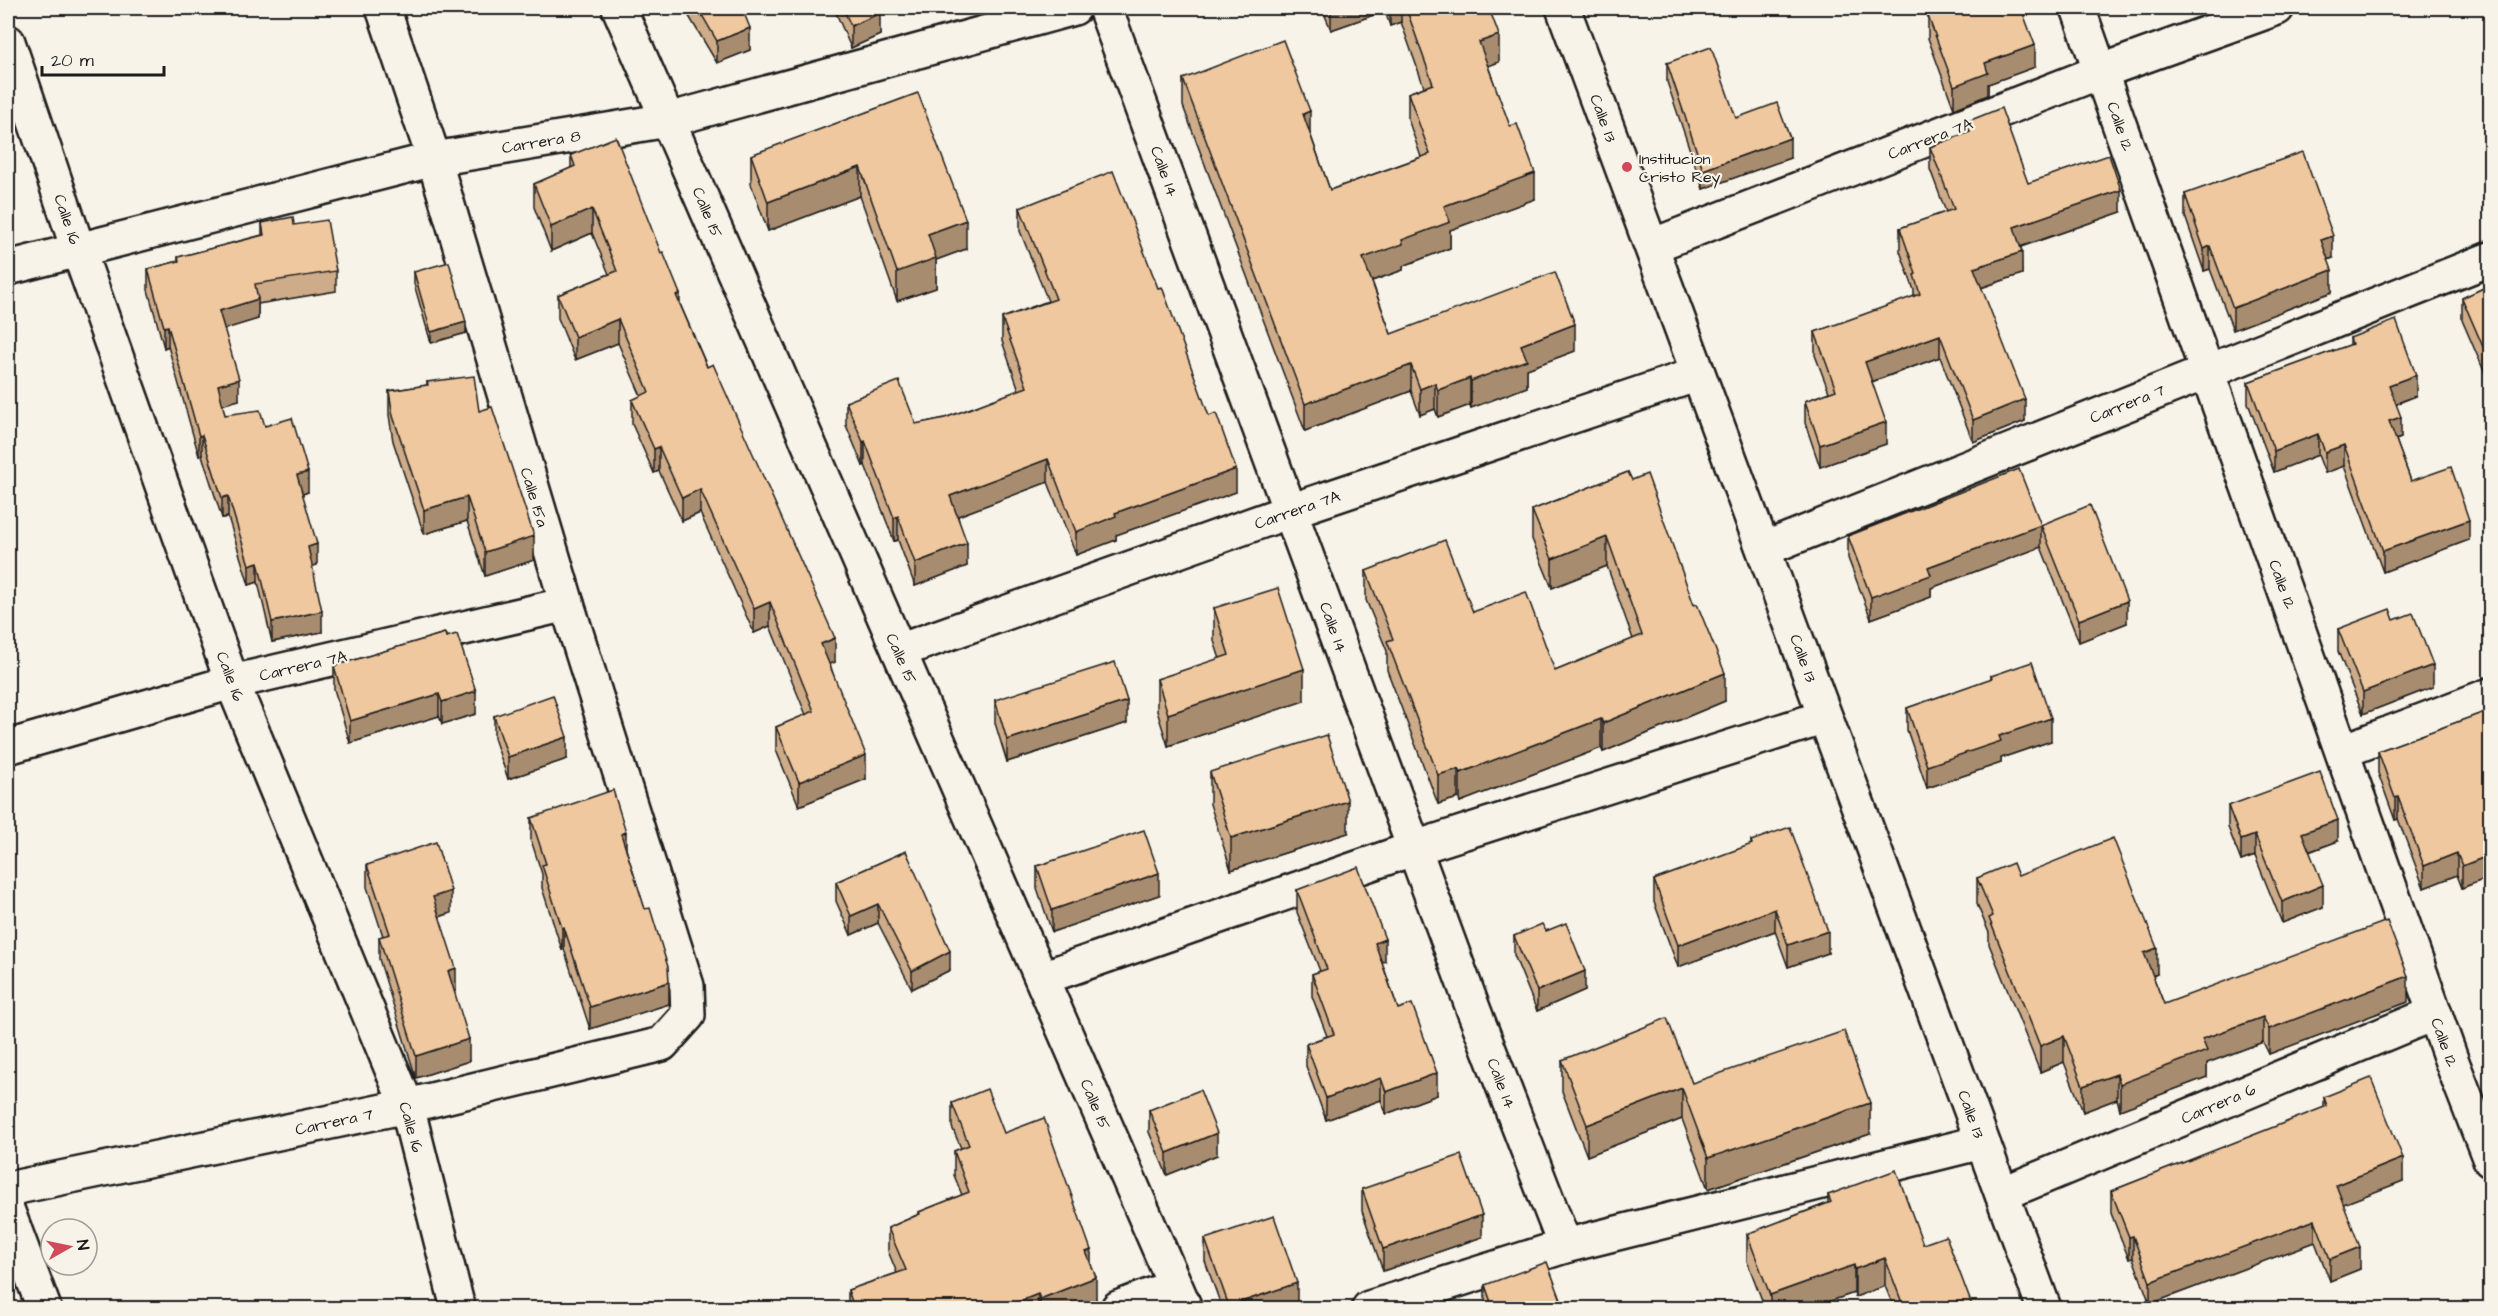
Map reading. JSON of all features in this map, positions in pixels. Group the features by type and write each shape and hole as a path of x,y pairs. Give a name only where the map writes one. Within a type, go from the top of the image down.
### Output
{"main road":[{"name":"Calle 15a","path":"382,8 434,159 567,604 687,986"},
{"name":"Calle 15","path":"619,8 1180,1297"},
{"name":"Carrera 8","path":"8,268 434,159 668,120 1074,8"},
{"name":"Calle 14","path":"1105,8 1474,1011 1565,1246"},
{"name":"Calle 13","path":"1563,8 2044,1308"},
{"name":"Calle 12","path":"2078,8 2435,1012 2490,1160"},
{"name":"Carrera 7A","path":"1652,246 2102,71 2277,8"},
{"name":"Calle 16","path":"8,42 78,249 232,682 407,1106 458,1308"},
{"name":"Carrera 7","path":"1764,549 2490,259"},
{"name":"Carrera 7A","path":"899,651 1290,511 1698,374"},
{"name":"Carrera 7A","path":"8,747 232,682 567,604"},
{"path":"2343,751 2490,695"},
{"path":"1042,978 1415,848 1825,717"},
{"name":"Carrera 7","path":"8,1189 407,1106 662,1044 688,1015 687,986"},
{"name":"Carrera 6","path":"2002,1194 2435,1012"},
{"path":"1369,1308 1565,1246 1982,1142"},
{"path":"8,1212 44,1308"},
{"path":"1118,1308 1180,1297"}],"building":[{"path":"698,8 742,8 750,28 717,41"},
{"path":"843,8 877,8 880,13 851,26"},
{"path":"1406,8 1489,8 1499,35 1479,42 1510,126 1517,124 1535,173 1444,206 1450,222 1402,240 1403,244 1363,258 1391,334 1555,272 1575,324 1521,345 1527,360 1471,381 1470,378 1438,390 1435,383 1420,389 1411,365 1305,404 1183,79 1283,40 1310,111 1303,114 1330,190 1430,154 1408,93 1433,84"},
{"path":"1952,8 2021,8 2035,45 1985,63 1988,73 1954,86 1928,16"},
{"path":"1711,47 1736,118 1777,103 1790,138 1703,170 1667,63"},
{"path":"918,93 966,220 928,234 936,258 897,272 860,167 768,202 751,155"},
{"path":"2001,108 2028,183 2109,155 2121,190 2014,227 2022,252 1974,268 2025,399 1973,420 1940,335 1865,362 1886,422 1820,445 1805,401 1836,390 1815,332 1920,294 1914,275 1916,274 1900,228 1954,209 1930,147 1970,132 1966,122"},
{"path":"616,137 661,253 663,252 680,294 676,295 707,367 713,364 835,638 821,644 866,755 799,782 776,727 814,711 770,602 754,609 700,489 682,498 659,447 654,449 632,400 649,392 618,319 575,337 558,295 617,271 592,209 551,227 534,184 575,166 571,155"},
{"path":"2303,152 2333,236 2321,240 2332,270 2233,308 2210,246 2204,249 2185,194"},
{"path":"1113,171 1158,288 1162,287 1209,416 1216,413 1236,469 1115,513 1116,516 1076,532 1048,459 950,496 967,543 915,563 898,516 894,518 865,441 863,442 846,402 899,381 916,424 945,418 1027,387 1002,318 1056,299 1020,208"},
{"path":"293,217 294,225 327,220 336,271 255,284 258,299 219,311 239,379 218,385 225,415 260,410 265,426 292,418 308,472 297,475 317,544 308,547 322,611 272,622 258,562 249,565 228,496 222,498 202,435 199,436 168,326 164,327 148,269 179,261 178,257 264,235 262,223"},
{"path":"449,262 466,322 431,332 414,272"},
{"path":"2490,285 2490,363 2462,298"},
{"path":"2396,320 2416,375 2389,385 2401,417 2389,421 2411,481 2451,467 2469,520 2383,551 2344,445 2325,452 2318,434 2274,451 2248,382 2352,344 2350,338"},
{"path":"474,376 479,411 492,407 534,536 485,552 467,497 424,510 393,416 389,391 428,385 427,382"},
{"path":"2019,469 2041,525 1928,567 1931,575 1871,597 1848,536"},
{"path":"1628,472 1632,480 1647,474 1694,605 1697,604 1725,673 1603,723 1601,719 1460,773 1458,769 1438,775 1387,641 1393,639 1366,571 1445,540 1473,612 1526,592 1555,671 1642,635 1607,537 1552,559 1532,510"},
{"path":"2090,505 2127,601 2079,620 2041,525"},
{"path":"1278,588 1304,669 1168,714 1157,679 1229,655 1214,608"},
{"path":"2390,609 2394,620 2413,613 2433,665 2363,692 2338,629"},
{"path":"445,633 446,637 457,634 476,691 442,702 439,694 350,721 334,666"},
{"path":"1115,662 1127,701 1007,740 995,700"},
{"path":"2032,662 2051,718 1999,736 2001,741 1927,766 1907,708"},
{"path":"553,695 567,737 508,757 494,716"},
{"path":"2490,710 2490,855 2462,866 2457,853 2424,866 2378,751"},
{"path":"1327,735 1348,801 1231,838 1210,772"},
{"path":"2320,772 2338,820 2302,833 2323,885 2282,902 2255,835 2241,840 2228,806"},
{"path":"613,790 626,832 621,834 645,909 650,908 668,967 669,982 590,1007 542,865 546,864 531,818"},
{"path":"1790,827 1828,931 1788,945 1775,909 1678,945 1654,880 1752,844 1751,841"},
{"path":"1144,830 1159,873 1052,910 1037,866"},
{"path":"2113,838 2157,948 2144,953 2164,1004 2387,921 2408,976 2269,1029 2263,1017 2202,1039 2207,1051 2120,1084 2117,1074 2083,1086 2064,1036 2040,1046 1989,918 1993,916 1977,878 2013,863 2018,876"},
{"path":"436,842 451,891 433,897 456,968 448,971 469,1039 416,1056 379,937 390,934 367,865"},
{"path":"906,851 950,951 912,971 878,904 851,916 836,882"},
{"path":"1358,867 1385,939 1375,943 1398,1009 1412,1004 1437,1073 1386,1092 1381,1078 1326,1098 1306,1044 1334,1034 1312,974 1327,969 1297,890"},
{"path":"1566,923 1585,971 1537,991 1514,936 1542,924 1546,931"},
{"path":"1667,1018 1692,1083 1844,1031 1870,1103 1708,1158 1682,1088 1587,1125 1562,1060"},
{"path":"2371,1078 2403,1158 2336,1185 2360,1247 2330,1259 2315,1220 2150,1282 2133,1236 2129,1237 2111,1191 2327,1106 2324,1097"},
{"path":"987,1089 1004,1133 1044,1118 1091,1250 1086,1252 1096,1277 1040,1299 1038,1294 1003,1308 921,1308 919,1304 908,1308 854,1308 848,1290 906,1270 888,1228 920,1214 919,1212 969,1192 954,1151 969,1145 952,1103"},
{"path":"1200,1090 1217,1133 1167,1153 1149,1110"},
{"path":"1461,1155 1482,1215 1383,1249 1362,1189"},
{"path":"1896,1170 1923,1244 1946,1236 1973,1308 1904,1308 1885,1258 1855,1269 1854,1265 1770,1295 1747,1234 1831,1202 1828,1195"},
{"path":"1274,1216 1297,1283 1229,1306 1205,1239"},
{"path":"1547,1262 1564,1308 1493,1308 1485,1285"}],"place":[{"name":"Institucion Cristo Rey","path":"1627,167"}]}
